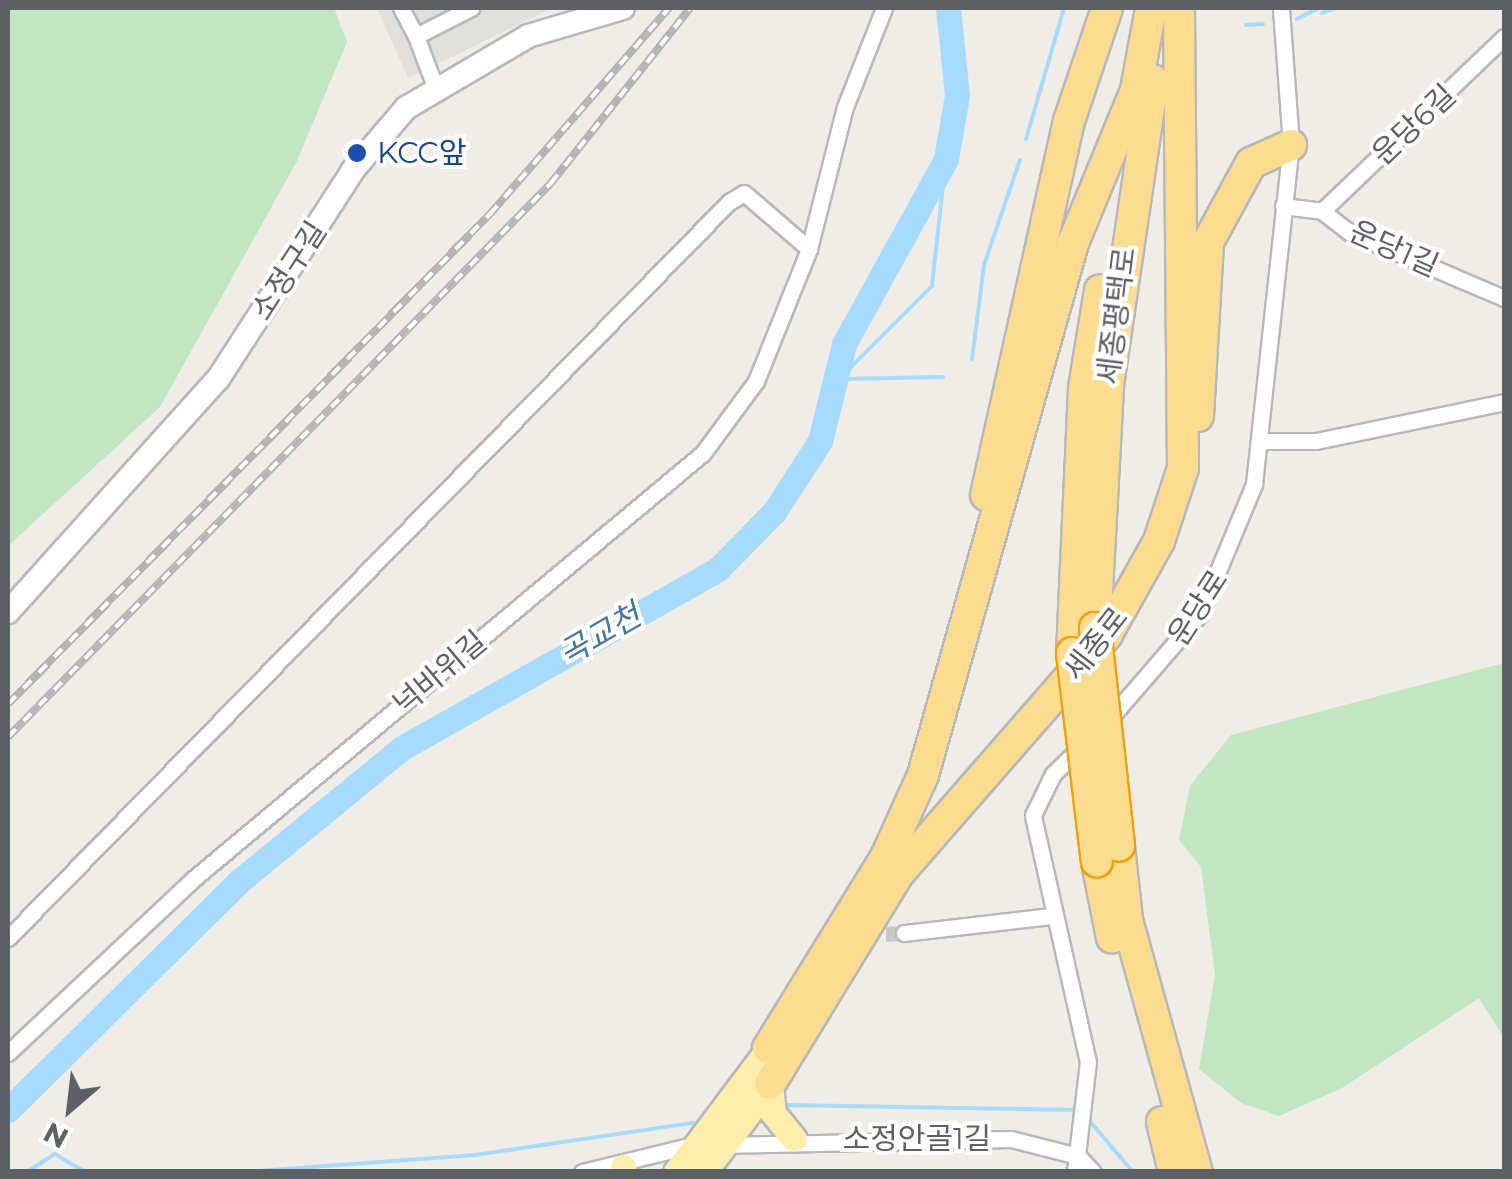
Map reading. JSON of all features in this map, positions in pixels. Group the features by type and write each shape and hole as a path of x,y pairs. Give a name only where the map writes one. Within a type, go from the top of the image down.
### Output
{"highway":[{"path":"954,670 998,428 1069,121 1107,8"},
{"name":"세종로","path":"767,1069 886,858 954,670 1073,243 1136,90 1151,8"},
{"name":"세종평택로","path":"1108,854 1095,628 1108,385 1166,8"},
{"name":"세종로","path":"767,1069 898,874 1108,634 1160,541 1183,468 1180,8"},
{"name":"세종평택로","path":"1108,854 1072,652 1084,388 1136,90"},
{"path":"1160,541 1191,473 1208,242 1251,164 1291,144"},
{"path":"1108,854 1174,1172"},
{"path":"1108,854 1197,1172"}],"main road":[{"path":"767,1069 773,1113 794,1139"},
{"name":"세종로","path":"676,1172 713,1144 767,1069"},
{"name":"세종로","path":"704,1172 713,1144"}],"street":[{"path":"401,8 434,84"},
{"path":"416,36 471,8"},
{"name":"소정구길","path":"8,612 218,379 354,170 434,84 528,36 623,8"},
{"name":"넉바위길","path":"8,1053 220,856 703,453 764,365 808,249 845,107 884,8"},
{"name":"운당로","path":"1076,1164 1089,1101 1088,1062 1050,916 1033,815 1052,774 1200,614 1231,554 1261,442 1291,144 1281,8"},
{"name":"운당6길","path":"1322,211 1504,36"},
{"path":"8,938 729,202 744,193 808,249"},
{"name":"운당1길","path":"1283,206 1322,211 1349,232 1504,298"},
{"path":"1261,442 1316,441 1504,402"},
{"path":"904,933 1050,916"},
{"name":"소정안골1길","path":"623,1169 713,1144 794,1139 1010,1139 1076,1164"},
{"path":"1076,1164 1093,1172"},
{"path":"582,1172 623,1169"}],"shaded area":[{"path":"377,8 552,8 408,78"}],"green space":[{"path":"8,8 334,8 347,42 296,163 160,407 8,546"},
{"path":"1504,663 1504,1038 1479,998 1342,1088 1279,1116 1241,1103 1199,1069 1215,975 1201,867 1179,840 1190,786 1231,735"}],"waterway":[{"name":"곡교천","path":"8,1110 237,883 402,748 718,569 774,512 820,441 844,344 946,159 957,95 948,8"},
{"path":"1026,139 1064,8"},
{"path":"1297,19 1319,8"},
{"path":"1322,13 1336,8"},
{"path":"1246,25 1263,24"},
{"path":"839,379 932,286 946,159"},
{"path":"972,359 984,265 1020,160"},
{"path":"839,379 943,377"},
{"path":"786,1105 1079,1110"},
{"path":"1088,1119 1133,1172"},
{"path":"245,1172 475,1155 693,1123"},
{"path":"27,1172 55,1154 85,1172"}],"tunnel":[{"path":"863,935 904,933"}],"railway":[{"path":"8,704 490,214 669,8"},
{"path":"8,737 551,183 690,8"}],"place":[{"name":"KCC앞","path":"357,153"}]}
